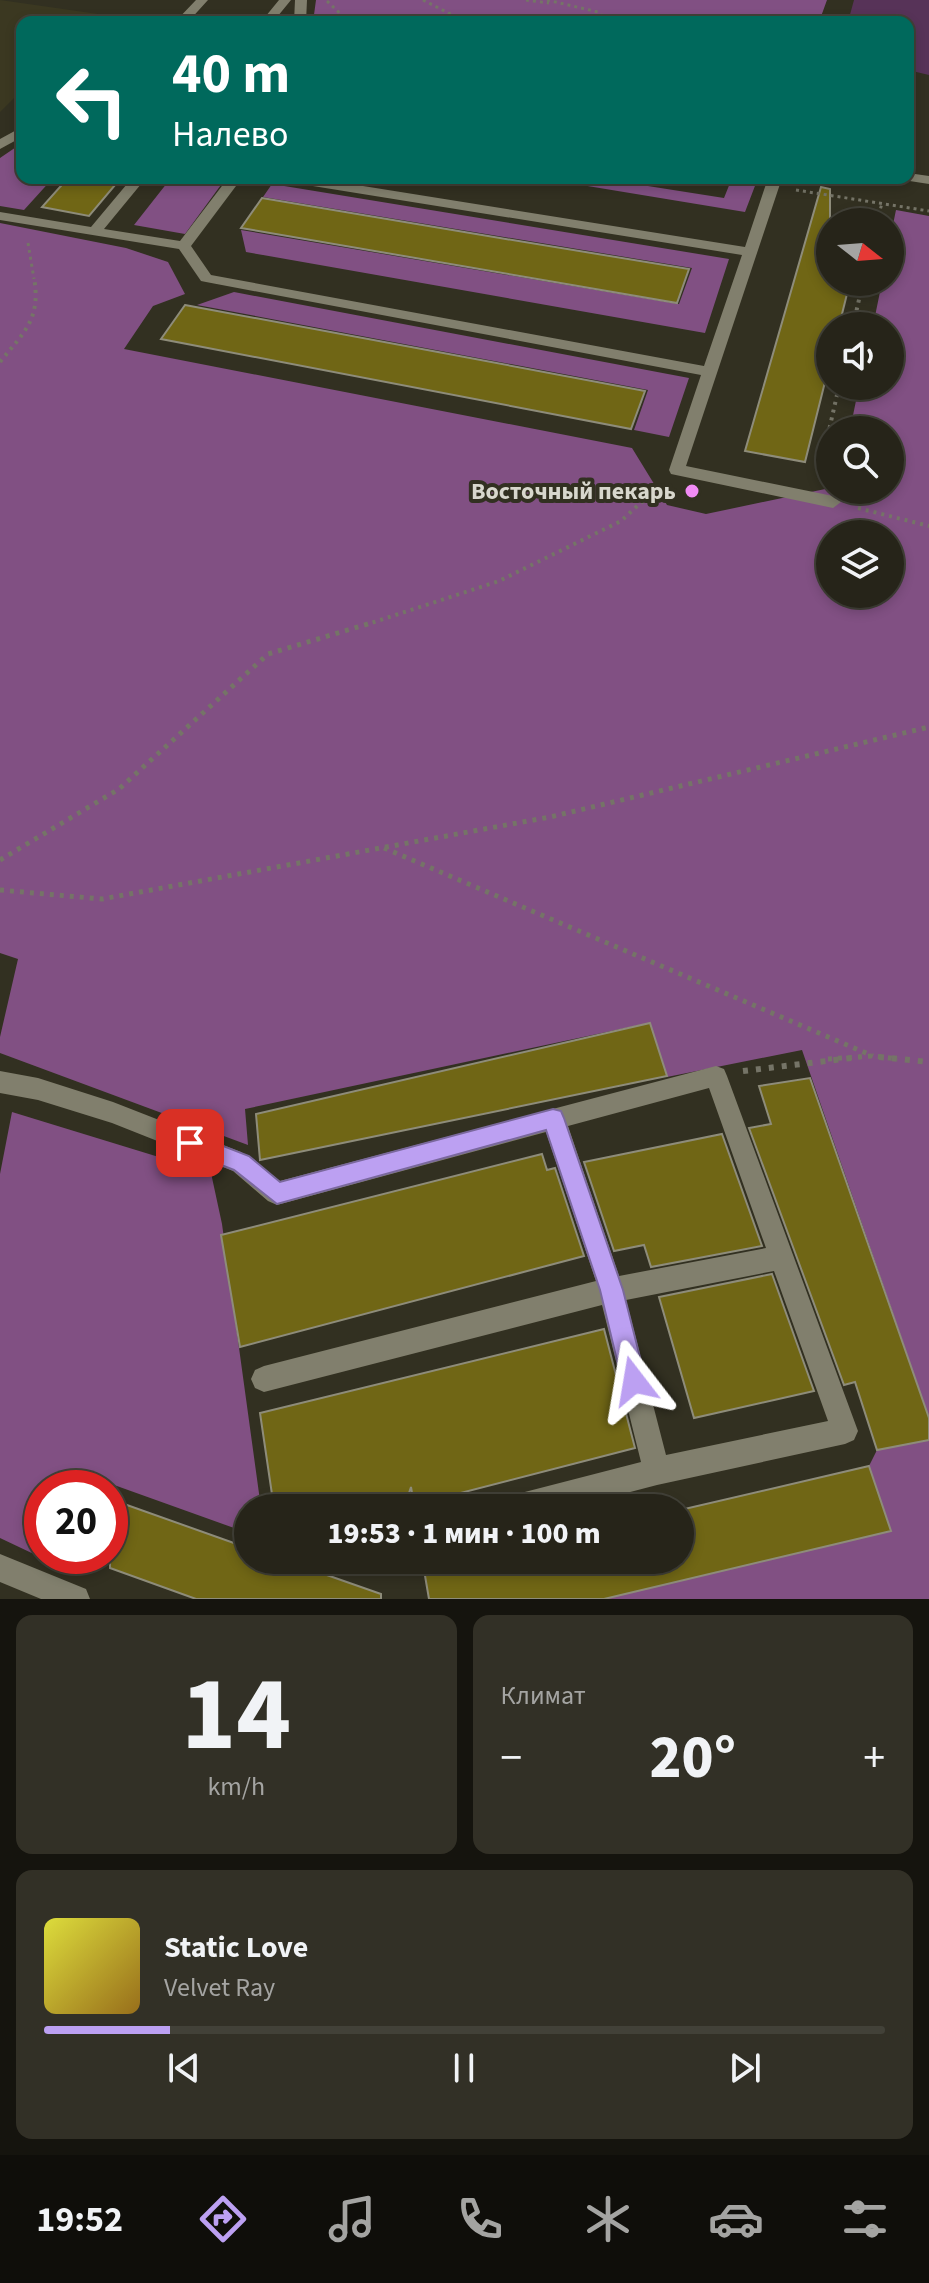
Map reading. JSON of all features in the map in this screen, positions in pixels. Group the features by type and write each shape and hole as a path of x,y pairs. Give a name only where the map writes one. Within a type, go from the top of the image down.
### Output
{"lane":[{"path":"187,16 202,0"},
{"path":"272,16 285,0"},
{"path":"96,230 134,184"},
{"path":"184,246 230,184"},
{"path":"325,184 749,252"},
{"path":"772,184 677,470 816,499"},
{"path":"0,216 184,246 206,278 709,372"},
{"path":"0,1082 38,1089 113,1113 241,1163 277,1193 716,1076 845,1431 657,1471 570,1494"},
{"path":"553,1118 611,1290 657,1471"},
{"path":"264,1379 611,1290 782,1257"},
{"path":"0,1568 76,1599"}],"path":[{"path":"325,0 342,16"},
{"path":"423,0 454,16"},
{"path":"526,0 598,12 603,16"},
{"path":"547,0 554,4"},
{"path":"783,184 929,211"},
{"path":"881,208 882,203"},
{"path":"0,362 28,327 38,301 25,222"},
{"path":"813,498 836,400"},
{"path":"0,860 119,789 268,654 309,644 499,581 621,521 677,470"},
{"path":"841,504 929,526"},
{"path":"0,890 102,899 550,817 929,727"},
{"path":"383,848 873,1056"},
{"path":"716,1076 832,1058 873,1056 929,1062"}],"shaded area":[{"path":"0,0 98,14 16,16 16,96 0,112"},
{"path":"316,0 827,0 821,16 314,16"},
{"path":"854,0 929,0 929,75 914,71 914,16 850,16"},
{"path":"16,147 16,184 48,184 24,210 0,206 0,158"},
{"path":"166,184 222,184 185,234 134,225"},
{"path":"272,184 729,259 705,333 246,252 241,230 679,304 692,268 263,197"},
{"path":"575,184 635,184 724,198 730,184 756,184 745,212"},
{"path":"904,211 929,216 929,1418 802,1050 667,1077 649,1023 245,1109 248,1145 0,1053 0,1037 18,959 0,953 0,223 126,248 168,262 185,294 153,306 124,349 632,448 667,505 706,514 816,491 816,504 904,504 904,416 853,416 856,400 904,400 904,312 876,312 879,296 904,296"},
{"path":"234,292 689,378 669,437 634,430 648,390 197,305"},
{"path":"12,1112 211,1173 222,1224 259,1494 234,1494 234,1528 128,1490 128,1470 24,1470 24,1549 0,1538 0,1174"},
{"path":"929,1440 929,1599 604,1599 890,1531 869,1466 877,1450"}],"building":[{"path":"63,184 116,184 89,216 42,207"},
{"path":"821,187 830,189 830,208 816,208 816,296 846,296 842,312 816,312 816,400 820,400 805,462 745,451"},
{"path":"262,198 689,269 677,303 241,228"},
{"path":"185,305 645,391 631,429 161,339"},
{"path":"650,1023 667,1076 260,1160 256,1114"},
{"path":"810,1078 929,1418 929,1440 877,1450 855,1382 844,1385 749,1128 771,1124 759,1086"},
{"path":"722,1134 762,1246 651,1267 644,1245 614,1251 584,1162"},
{"path":"542,1154 547,1170 555,1168 584,1256 240,1347 221,1235"},
{"path":"772,1274 814,1391 694,1418 659,1297"},
{"path":"604,1329 635,1448 457,1494 412,1494 411,1487 409,1494 272,1494 260,1413"},
{"path":"869,1466 891,1531 604,1599 429,1599 425,1574 694,1574 694,1507"},
{"path":"128,1505 234,1543 234,1574 324,1574 381,1594 381,1599 196,1599 127,1574"}],"place":[{"name":"Восточный пекарь","path":"692,491"}],"route":[{"path":"190,1143 241,1163 277,1193 553,1118 611,1290 634,1381"}]}
